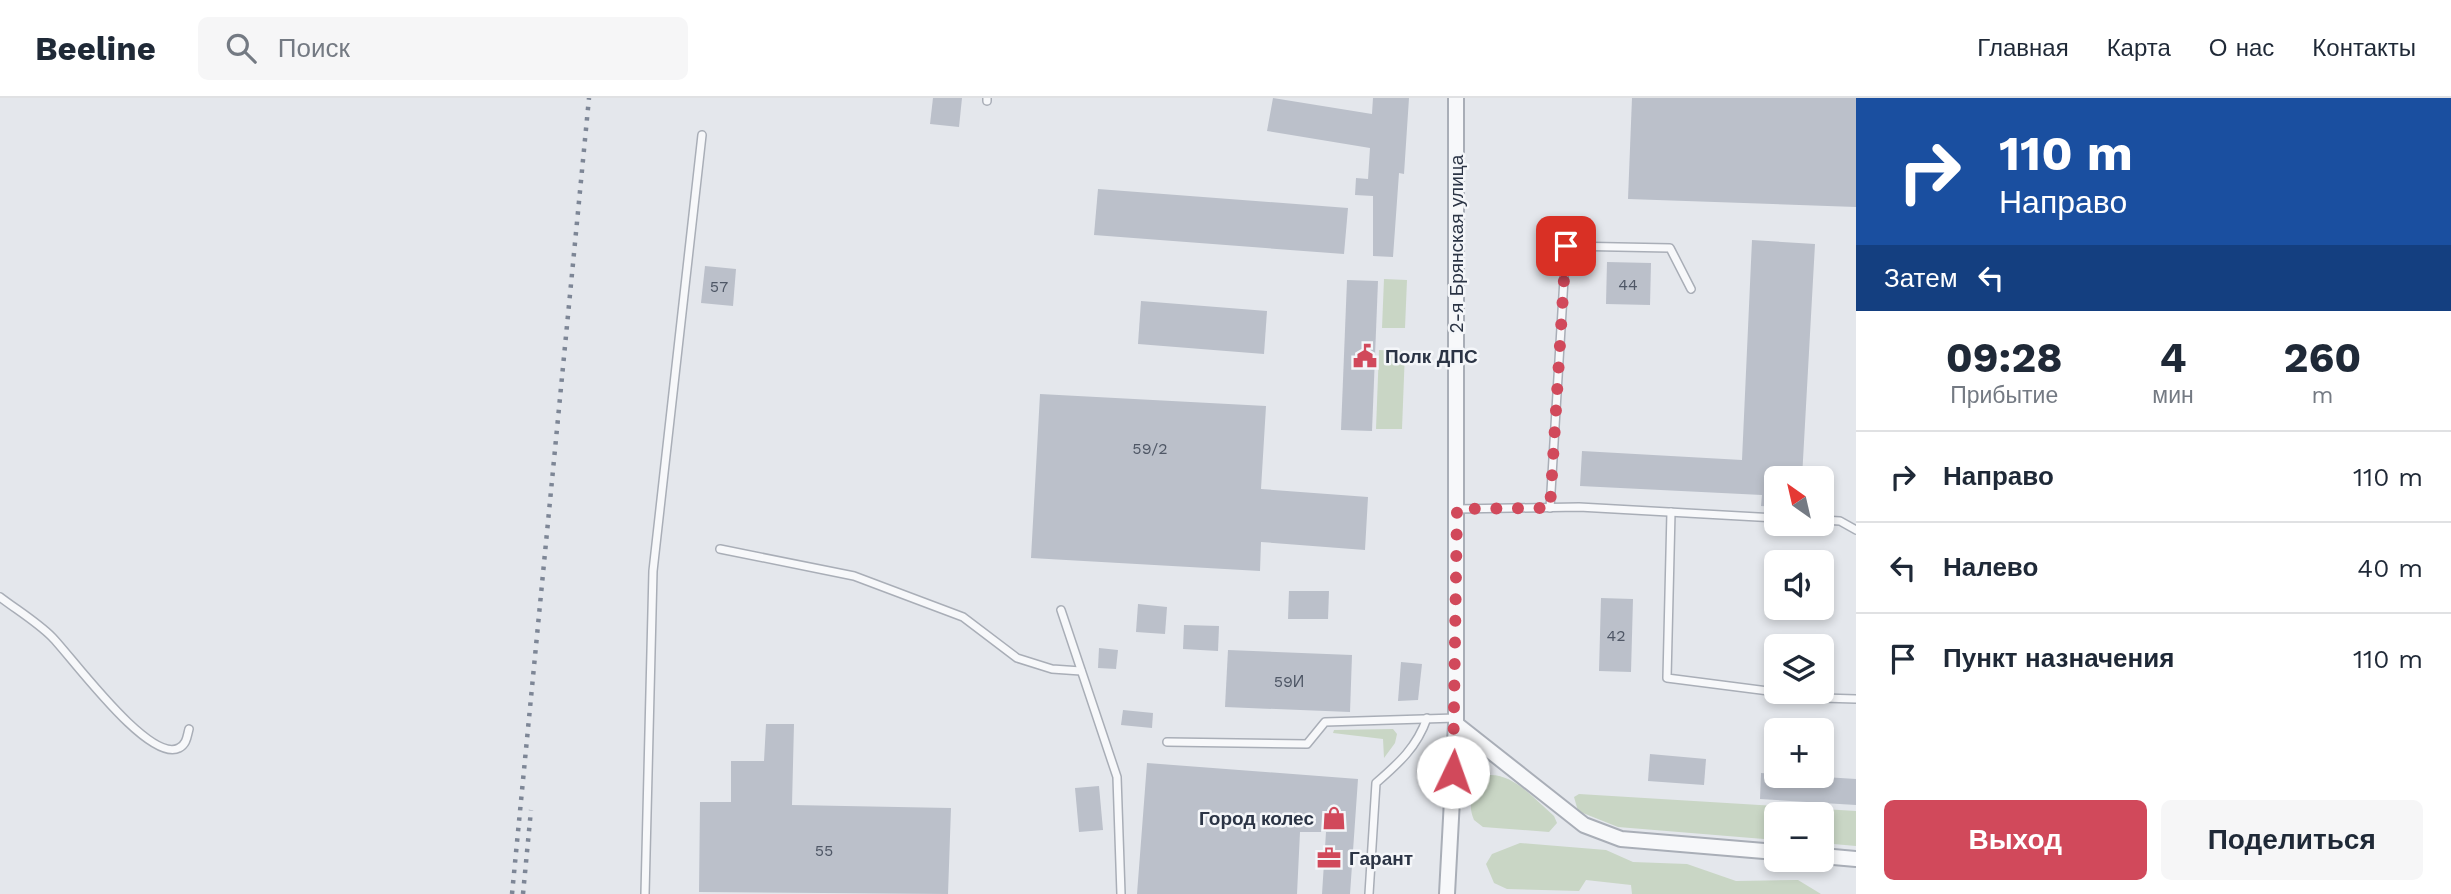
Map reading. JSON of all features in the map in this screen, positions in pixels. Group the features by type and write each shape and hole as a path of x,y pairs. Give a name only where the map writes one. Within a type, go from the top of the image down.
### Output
{"street":[{"name":"2-я Брянская улица","path":"1447,894 1456,721 1457,98"},
{"path":"1456,721 1584,825 1621,839 1764,851"},
{"path":"1834,857 1856,859"}],"lane":[{"path":"645,894 653,571 702,135"},
{"path":"1550,508 1566,246 1670,248 1691,289"},
{"path":"1457,509 1550,508 1764,517"},
{"path":"1671,512 1667,678 1823,698 1856,699"},
{"path":"1834,521 1856,530"},
{"path":"720,549 854,576 963,617 1017,658 1052,669 1081,671"},
{"path":"0,597 52,636 88,682 147,737 168,750 178,748 186,741 189,729"},
{"path":"1061,610 1117,777 1121,894"},
{"path":"1167,742 1307,744 1325,722 1427,718 1456,721"},
{"path":"1369,894 1376,783 1408,754 1421,735 1427,718"}],"green space":[{"path":"1384,279 1407,280 1405,328 1382,328"},
{"path":"1379,350 1405,351 1402,429 1376,429"},
{"path":"1393,729 1397,734 1395,743 1384,758 1383,739 1333,733 1334,730"},
{"path":"1488,775 1507,778 1515,783 1532,795 1554,816 1557,823 1549,832 1483,827 1474,820 1471,801 1475,790"},
{"path":"1579,794 1764,805 1764,839 1618,827 1578,811 1574,797"},
{"path":"1834,810 1856,811 1856,846 1834,844"},
{"path":"1520,843 1606,850 1633,862 1687,864 1736,881 1798,880 1821,894 1632,894 1631,885 1586,880 1579,891 1507,889 1494,883 1486,864 1492,854"}],"building":[{"path":"933,98 962,98 959,127 930,124"},
{"path":"1273,98 1372,114 1373,98 1409,98 1404,174 1399,173 1393,257 1373,256 1373,196 1355,195 1356,178 1368,179 1370,148 1267,131"},
{"path":"1632,98 1856,98 1856,207 1628,199"},
{"path":"1098,189 1348,208 1344,254 1094,235"},
{"path":"1752,240 1815,244 1803,466 1764,466 1764,506 1761,506 1762,495 1580,486 1582,451 1742,460"},
{"path":"1607,262 1651,263 1650,305 1606,304"},
{"path":"705,266 736,269 733,306 701,303"},
{"path":"1347,280 1378,281 1372,431 1341,430"},
{"path":"1141,301 1267,311 1264,354 1138,344"},
{"path":"1040,394 1266,406 1261,489 1368,497 1365,550 1261,542 1260,571 1031,558"},
{"path":"1289,591 1329,591 1328,619 1288,619"},
{"path":"1601,598 1633,599 1631,672 1599,671"},
{"path":"1138,604 1167,607 1165,634 1136,632"},
{"path":"1184,625 1219,626 1218,651 1183,649"},
{"path":"1099,648 1118,650 1116,669 1098,668"},
{"path":"1228,650 1352,655 1350,712 1225,707"},
{"path":"1401,662 1422,664 1418,700 1398,701"},
{"path":"1123,710 1153,713 1152,728 1121,725"},
{"path":"766,724 794,724 792,805 951,808 948,894 699,892 700,802 731,802 731,761 764,761"},
{"path":"1650,754 1706,759 1704,785 1648,781"},
{"path":"1147,763 1358,779 1350,894 1322,894 1326,832 1300,832 1297,894 1137,894"},
{"path":"1761,773 1764,773 1764,788 1834,788 1834,778 1856,779 1856,805 1760,799"},
{"path":"1099,786 1103,830 1079,832 1075,788"}],"railway":[{"path":"512,894 589,98"},
{"path":"523,894 531,810"}],"place":[{"name":"Полк ДПС","path":"1365,356"},
{"name":"Город колес","path":"1334,818"},
{"name":"Гарант","path":"1329,858"}],"route":[{"path":"1453,772 1456,724 1457,509 1550,508 1566,246"}]}
